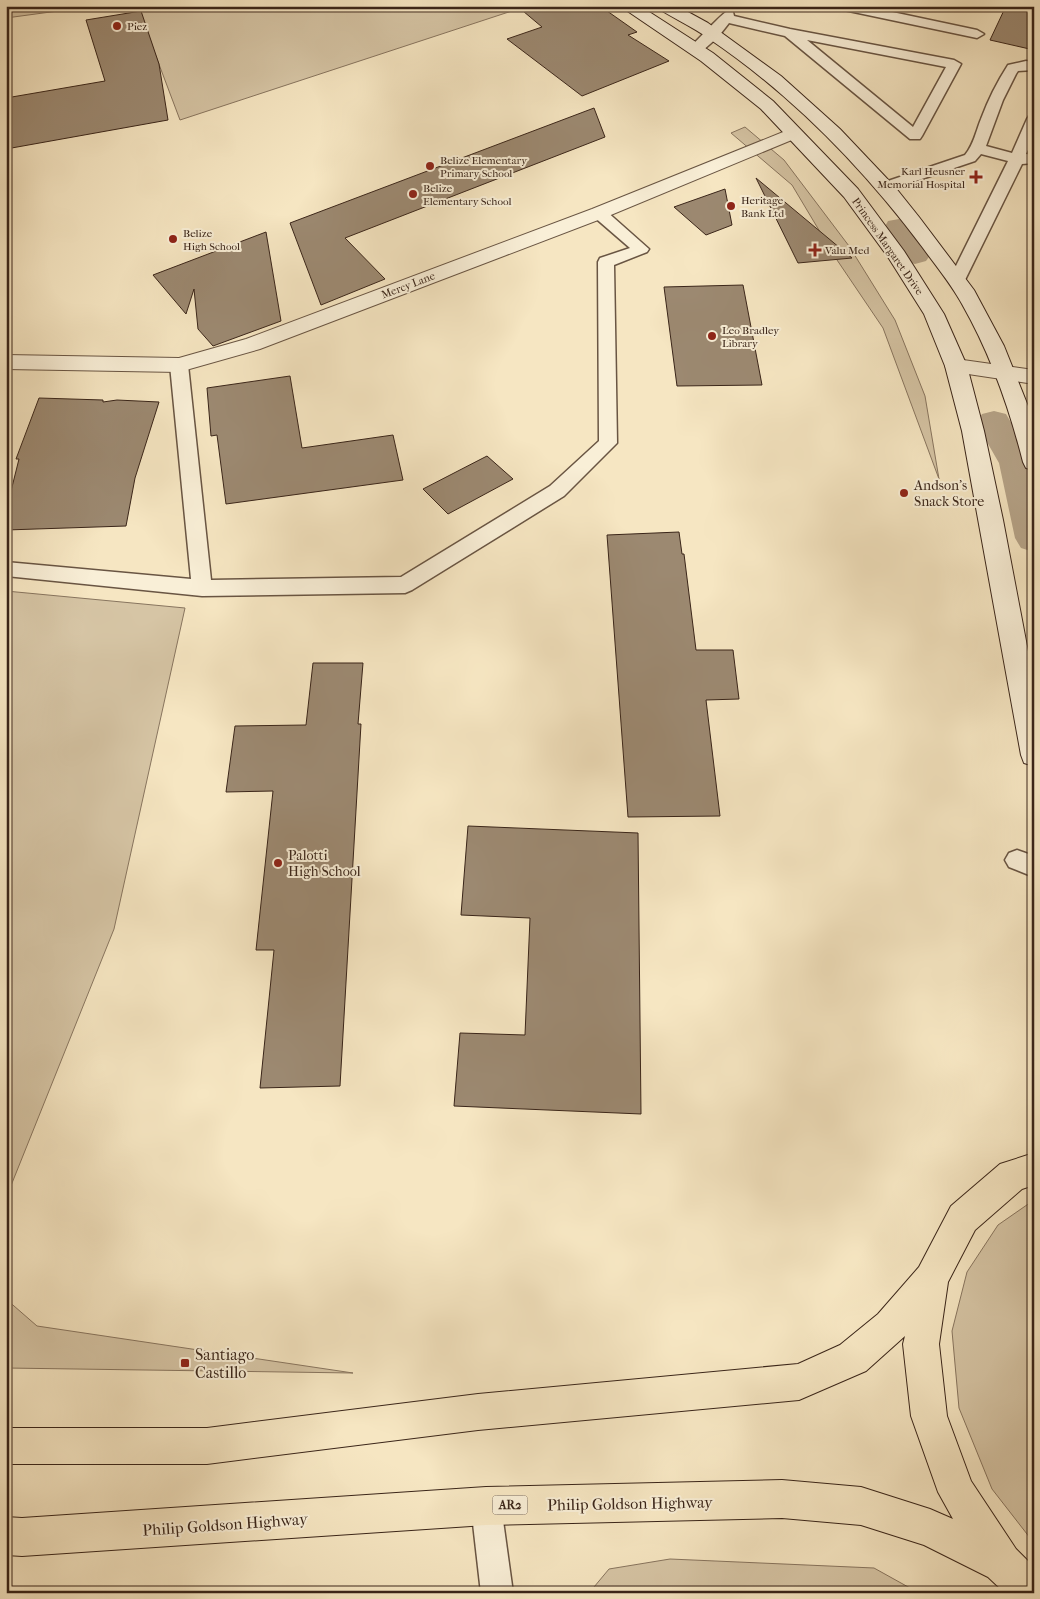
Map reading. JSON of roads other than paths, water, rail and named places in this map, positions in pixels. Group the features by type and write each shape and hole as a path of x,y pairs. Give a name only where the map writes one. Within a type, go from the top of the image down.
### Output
{"main road":[{"name":"Princess Margaret Drive","path":"628,6 696,49 767,105 851,193 897,255 934,314 956,366 973,431 990,511 1034,756"},
{"path":"665,6 713,34 791,95 846,146 912,219 976,309 1005,372 1028,438 1034,462"},
{"name":"Mercy Lane","path":"6,362 179,365 253,344 600,213 793,132"},
{"path":"956,366 1034,377"},
{"path":"6,1446 206,1446 478,1412 799,1382 853,1358 890,1326 931,1279 963,1218 1026,1165"},
{"path":"931,1279 921,1344 929,1416 957,1492 1015,1580"},
{"name":"Philip Goldson Highway","path":"6,1536 22,1537 486,1506 782,1499 861,1506 930,1528 1015,1580"}],"lane":[{"path":"696,49 713,34 735,6"},
{"path":"844,6 977,34"},
{"path":"726,18 790,33 954,64 915,136 790,33"},
{"path":"884,187 970,158 979,149 988,120 1006,79 1013,68 1026,64 1034,66"},
{"path":"957,280 1017,159 1034,119"},
{"path":"979,149 1017,159 1034,159"},
{"path":"6,569 202,588 405,584 558,491 608,443 606,262 641,249 600,213"},
{"path":"179,365 202,588"},
{"path":"486,1506 497,1593"}],"waterway":[{"path":"899,228 915,254"},
{"path":"994,423 1017,463 1034,538"}],"place":[{"name":"Piez","path":"117,26"},
{"name":"Belize Elementary Primary School","path":"430,166"},
{"name":"Karl Heusner Memorial Hospital","path":"976,177"},
{"name":"Belize Elementary School","path":"413,194"},
{"name":"Heritage Bank Ltd","path":"731,206"},
{"name":"Belize High School","path":"173,239"},
{"name":"Valu Med","path":"815,250"},
{"name":"Leo Bradley Library","path":"712,336"},
{"name":"Andson's Snack Store","path":"904,493"},
{"name":"Palotti High School","path":"278,863"},
{"name":"Santiago Castillo","path":"185,1363"}]}
